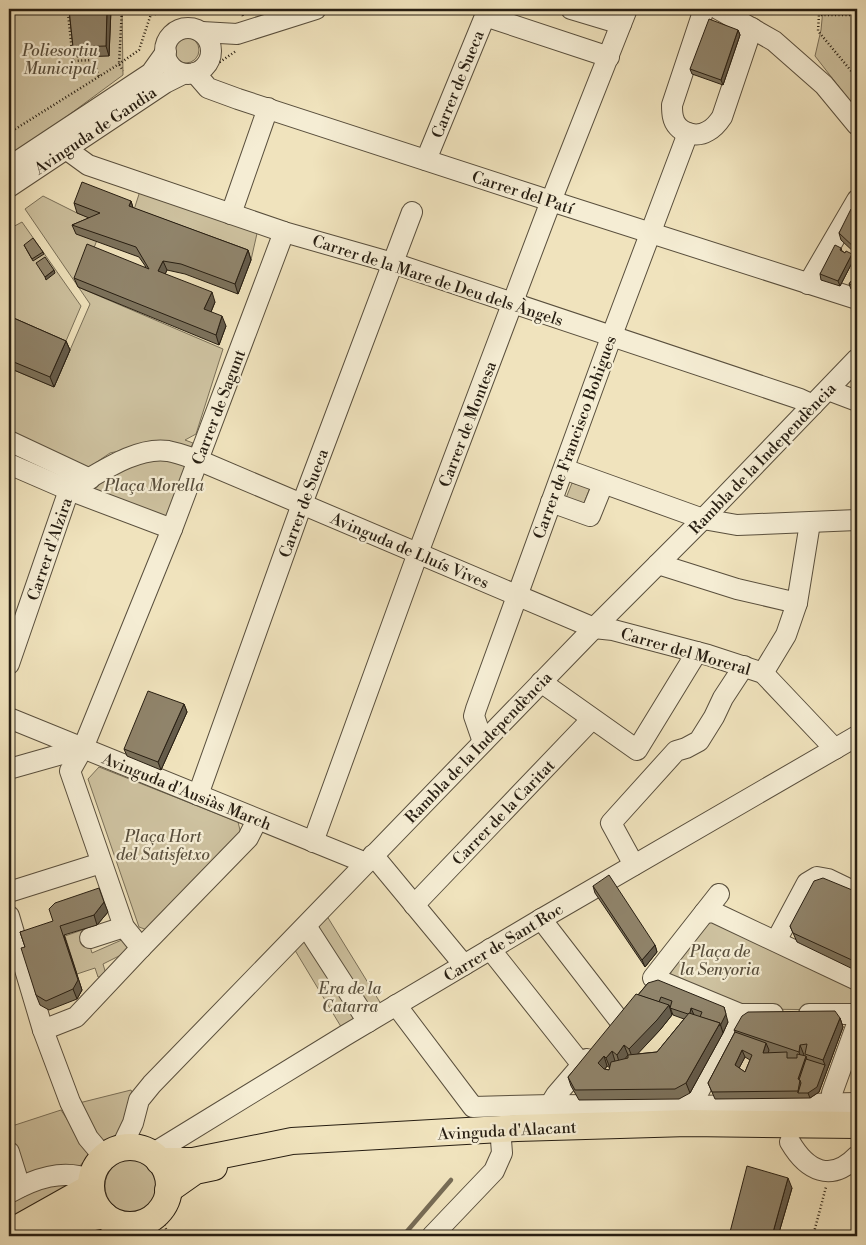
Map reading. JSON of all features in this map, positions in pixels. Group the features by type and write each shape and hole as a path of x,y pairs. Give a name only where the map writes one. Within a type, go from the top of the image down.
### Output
{"main road":[{"name":"Avinguda d'Alacant","path":"155,1158 192,1161 292,1141 537,1127 846,1123"},
{"name":"Avinguda d'Alacant","path":"163,1201 195,1171 281,1154 317,1150 501,1140 686,1137 790,1142 846,1123"},
{"path":"131,1147 142,1149 155,1158 165,1170 168,1180 163,1201 149,1220 138,1224 126,1225 114,1222 104,1215 92,1197 91,1184 94,1171 112,1152 131,1147"},
{"path":"9,1233 91,1184"},
{"path":"39,1236 67,1229 104,1215"}],"street":[{"path":"237,34 211,57 207,64 189,74 176,71 166,57 166,46 169,38 177,31 186,28 202,32 237,34 316,9"},
{"path":"571,9 624,16"},
{"path":"704,9 672,105 673,118 680,129 688,133 698,135 707,132 716,126 722,117 752,28"},
{"path":"718,9 774,41 824,85 857,125"},
{"path":"486,12 609,56"},
{"name":"Carrer de Sueca","path":"426,160 486,12"},
{"name":"Carrer de Montesa","path":"313,842 512,303 624,16"},
{"path":"202,32 210,44 211,57"},
{"name":"Avinguda de Gandia","path":"9,167 151,73 166,52"},
{"name":"Carrer del Patí","path":"189,74 208,88 857,299"},
{"name":"Avinguda de Gandia","path":"9,187 165,83 189,74"},
{"path":"231,214 268,108"},
{"name":"Carrer de Francisco Bohigues","path":"483,742 474,716 516,595 688,133"},
{"name":"Carrer de la Mare de Deu dels Àngels","path":"66,149 88,165 284,232 393,263 612,335 813,405"},
{"path":"808,284 857,200"},
{"name":"Carrer de Sueca","path":"198,796 302,504 412,212"},
{"name":"Carrer de Sagunt","path":"141,948 124,927 70,771 83,748 172,529 284,232"},
{"name":"Rambla de la Independència","path":"112,1152 133,1123 139,1100 152,1084 541,682 857,360"},
{"path":"828,390 857,401"},
{"path":"9,441 90,479"},
{"name":"Avinguda de Lluís Vives","path":"70,490 124,459 148,452 168,451 198,460 594,628"},
{"path":"9,464 70,490 172,529"},
{"path":"564,469 703,519 737,525 857,520"},
{"path":"551,502 590,516 603,484"},
{"name":"Carrer d'Alzira","path":"9,664 70,490"},
{"path":"763,673 786,635 797,603 810,523"},
{"path":"658,564 737,589 797,603"},
{"name":"Carrer del Moreral","path":"594,628 613,630 697,652 763,673 835,749"},
{"path":"541,682 637,750 697,652"},
{"path":"634,865 611,823 676,751 699,741 723,698 744,666"},
{"name":"Avinguda d'Ausiàs March","path":"9,718 313,842 369,859"},
{"name":"Carrer de la Caritat","path":"414,905 592,719"},
{"name":"Carrer de Sant Roc","path":"155,1158 396,1005 857,736"},
{"path":"9,769 83,748"},
{"path":"43,1030 76,1017 248,838 257,820"},
{"path":"369,859 414,905 464,965"},
{"path":"9,892 101,863"},
{"path":"776,941 807,883 817,877 828,879 857,893"},
{"path":"537,1127 556,1095 719,894"},
{"path":"704,913 713,912 857,980"},
{"path":"9,916 43,1030 70,1102 88,1138 112,1152"},
{"path":"541,919 625,1012 857,1014"},
{"path":"306,926 368,1022"},
{"path":"90,938 124,927"},
{"path":"490,949 582,1065"},
{"name":"Avinguda d'Alacant","path":"396,1005 473,1107 551,1105 691,1106 846,1123 857,1103"},
{"path":"691,1106 740,1014"},
{"path":"846,1123 832,1093 857,1024"},
{"path":"432,1236 494,1171 502,1152 501,1140"},
{"path":"790,1142 797,1154 806,1163 820,1171 828,1172 844,1167 857,1156"},
{"path":"9,1152 14,1190 30,1182 64,1174 80,1176 91,1184"}],"path":[{"path":"119,64 122,9"},
{"path":"832,9 832,15"},
{"path":"9,12 68,13 74,61 94,60 99,77"},
{"path":"9,133 139,50 151,14 241,12"},
{"path":"857,15 819,15 818,31 857,78"},
{"path":"813,1236 828,1172"},
{"path":"163,1201 169,1236"}],"green space":[{"name":"Poliesortiu Municipal","path":"9,9 122,9 123,75 9,159"},
{"path":"823,9 857,9 857,110 815,56 821,30"},
{"path":"186,37 195,41 199,50 195,59 186,63 177,59 173,50 177,41"},
{"path":"140,191 258,229 251,260 132,216"},
{"path":"43,196 77,213 104,223 78,287 25,209"},
{"path":"22,222 81,306 63,348 9,325 9,229"},
{"path":"79,287 223,349 196,434 185,440 193,443 190,449 158,442 110,453 88,468 48,470 9,453 9,368 54,387 90,304"},
{"name":"Plaça Morella","path":"150,455 192,468 170,522 83,488"},
{"path":"572,483 590,488 584,503 566,498"},
{"name":"Plaça Hort del Satisfetxo","path":"99,767 238,822 242,838 150,931 139,927 88,779"},
{"name":"Era de la Catarra","path":"322,908 386,1012 346,1035 290,942"},
{"name":"Plaça de la Senyoria","path":"711,920 857,989 854,1003 840,1010 754,1009 669,976 701,921"},
{"path":"85,929 92,953 124,939 129,951 103,964 106,974 102,977 98,977 95,968 77,974 65,936"},
{"path":"131,1090 134,1096 120,1136 102,1142 79,1103"},
{"path":"61,1110 90,1154 79,1167 24,1174 12,1152 9,1127"},
{"path":"127,1159 137,1159 147,1163 155,1171 159,1186 155,1201 147,1209 137,1213 127,1213 117,1209 109,1201 105,1191 105,1181 109,1171 117,1163"},
{"path":"81,1181 9,1218 9,1202 33,1186"}],"building":[{"path":"69,9 107,9 106,46 73,47"},
{"path":"709,19 738,30 721,80 690,69"},
{"path":"82,182 131,201 129,206 248,250 235,284 181,264 163,261 158,271 212,292 204,309 222,316 216,335 74,278 87,244 149,269 136,247 72,225 100,213 74,203"},
{"path":"857,202 857,215 853,211"},
{"path":"851,209 857,215 857,250 839,233"},
{"path":"33,238 43,252 32,259 24,245"},
{"path":"835,245 845,253 846,251 852,254 838,281 820,274"},
{"path":"45,257 54,270 45,277 36,263"},
{"path":"857,273 857,287 849,284"},
{"path":"9,316 66,341 50,377 9,360"},
{"path":"148,691 184,704 158,762 124,749"},
{"path":"609,875 655,945 642,960 593,886"},
{"path":"823,878 857,892 857,960 854,961 793,933 790,926 814,881"},
{"path":"99,888 104,902 94,915 60,926 78,980 73,989 46,1001 36,995 21,948 25,947 20,932 53,921 49,909 55,903"},
{"path":"658,980 724,1007 726,1014 720,1026 720,1023 700,1017 702,1012 691,1008 688,1014 670,1008 672,1001 661,997 659,1002 638,995 648,983"},
{"path":"636,994 669,1005 629,1049 624,1045 617,1055 612,1051 598,1063 604,1069 609,1070 611,1062 628,1058 628,1055 657,1052 689,1013 720,1023 686,1083 675,1089 575,1090 568,1077"},
{"path":"835,1011 840,1018 823,1060 805,1054 807,1044 800,1045 799,1052 734,1030 742,1016 748,1012"},
{"path":"735,1032 766,1043 763,1053 787,1052 787,1058 797,1058 797,1054 806,1056 798,1079 800,1080 798,1091 712,1092 708,1083","holes":["742,1050 752,1055 745,1072 735,1065"]},
{"path":"806,1059 825,1065 817,1087 808,1093 798,1093 801,1083 799,1080"},
{"path":"747,1166 788,1178 772,1236 744,1236 730,1232"}],"waterway":[{"path":"403,1236 451,1180"}]}
